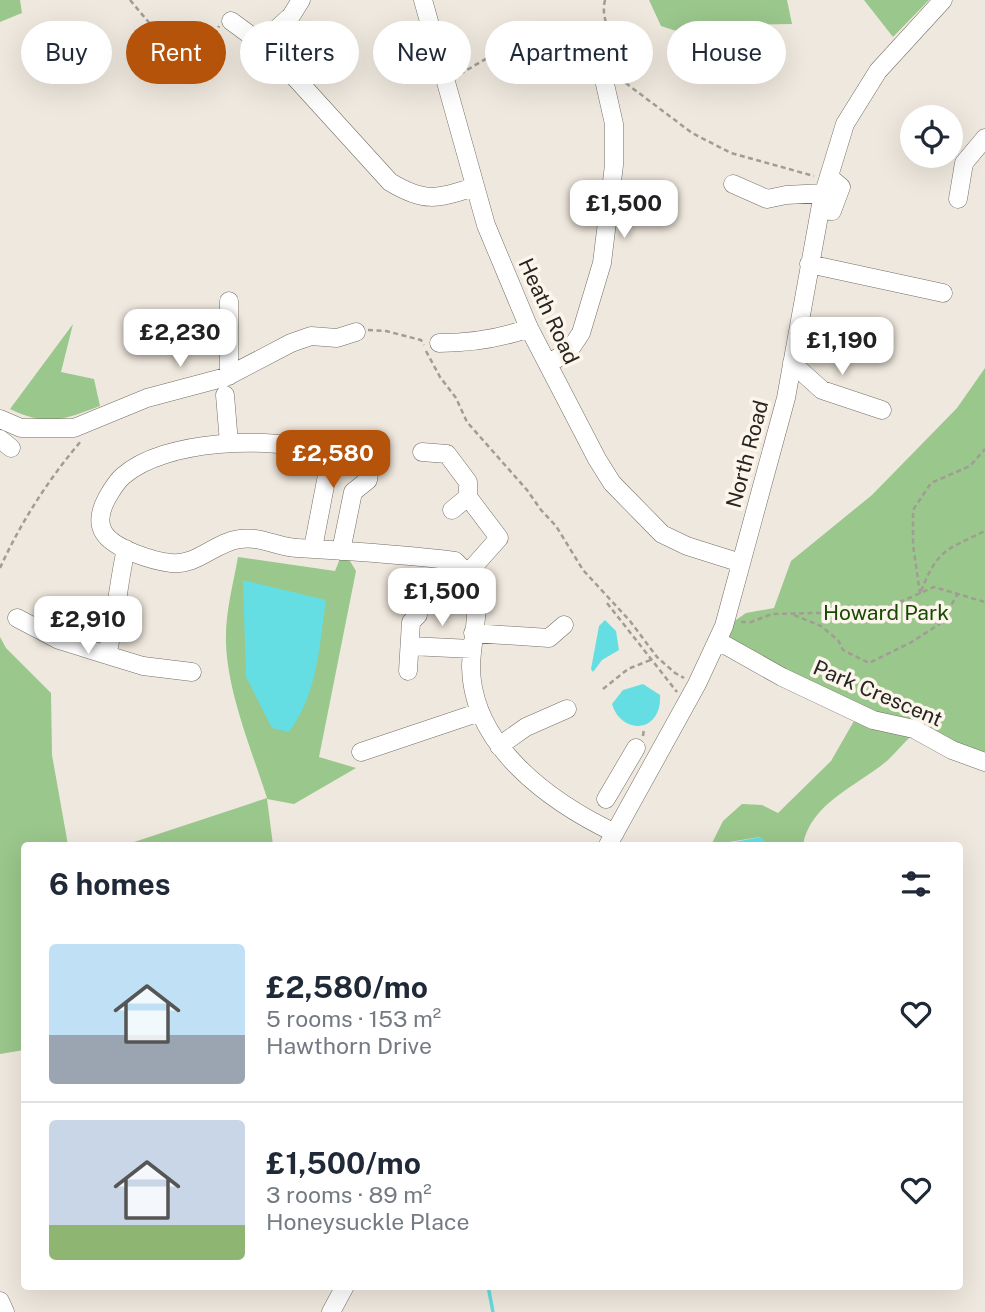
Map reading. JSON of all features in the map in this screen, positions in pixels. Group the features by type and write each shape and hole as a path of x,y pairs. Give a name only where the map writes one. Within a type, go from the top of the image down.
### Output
{"street":[{"path":"285,21 301,0"},
{"name":"Heath Road","path":"424,0 429,21"},
{"name":"North Road","path":"612,839 693,692 721,633 786,398 824,194 845,124 878,71 943,0"},
{"path":"231,21 240,28"},
{"path":"299,84 390,182 413,196 453,194 474,187"},
{"name":"Heath Road","path":"445,84 485,225 529,328 597,459 629,503 662,534 687,546 741,564"},
{"path":"548,365 571,348 581,333 601,263 614,165 614,124 605,84"},
{"path":"958,199 964,163 985,138"},
{"path":"733,184 767,199 786,195 824,194"},
{"path":"809,264 943,293"},
{"path":"229,301 229,376"},
{"path":"439,343 474,342 507,336 529,328"},
{"path":"0,419 21,428 74,428 147,398 229,376 291,343 311,336 337,338 356,332"},
{"path":"792,363 822,390 882,410"},
{"path":"225,395 229,443"},
{"path":"341,551 353,492 368,480 374,441"},
{"path":"313,548 329,465 322,452 301,446 229,443 190,448 160,457 123,476 104,502 100,516 105,534 126,549 154,560 174,564 195,559 237,539 263,538 295,548 455,561 475,586 471,670 480,712 499,746 544,788 612,839"},
{"path":"422,452 447,454 468,482 468,498 499,538 467,574"},
{"path":"452,510 468,498"},
{"path":"107,655 126,549"},
{"path":"408,671 411,622 418,615"},
{"path":"17,618 59,640 107,655 143,666 192,672"},
{"path":"410,646 472,641 534,645 549,638 564,625"},
{"name":"Park Crescent","path":"721,633 782,677 873,720 914,729 952,750 985,762"},
{"path":"499,746 526,727 567,709"},
{"path":"361,752 480,712"},
{"path":"606,799 636,748"},
{"path":"625,768 645,780"},
{"path":"331,1312 343,1290"},
{"path":"0,1301 5,1312"}],"path":[{"path":"130,0 170,46 201,69 219,25 231,21"},
{"path":"604,21 602,11 605,0"},
{"path":"627,84 692,133 824,194"},
{"path":"356,332 386,331 421,340 440,377 456,398 467,422 556,526 583,570 630,621 657,657 693,692"},
{"path":"0,568 52,474 85,437"},
{"path":"920,594 913,545 913,510 931,483 970,467 985,449"},
{"path":"920,594 930,568 944,551 985,531"},
{"path":"721,633 730,622 751,622 772,614 864,612 891,606 934,587 985,602"},
{"path":"793,614 821,626 838,640 843,650 869,663 910,643 941,623 957,595"},
{"path":"607,603 678,692 693,692"},
{"path":"603,689 628,670 653,659"}],"green space":[{"path":"0,0 20,0 22,13 0,22"},
{"path":"649,0 787,0 792,24 786,24 786,21 667,21 667,28 661,26"},
{"path":"864,0 929,0 893,37"},
{"path":"73,324 61,372 94,379 100,406 55,420 35,418 10,409"},
{"name":"Howard Park","path":"985,368 985,755 841,701 758,659 720,631 746,613 774,608 791,561 872,495 957,408"},
{"path":"341,556 350,561 356,571 319,757 356,768 294,804 267,799 273,842 134,842 267,798 241,721 227,661 227,621 238,557 335,571"},
{"path":"0,637 6,648 51,693 52,755 67,842 21,842 21,1050 0,1054"},
{"path":"854,721 911,736 888,760 825,806 807,830 804,842 765,842 760,837 712,842 723,821 742,804 762,805 778,813 831,761"}],"water":[{"path":"243,580 326,600 312,685 299,717 289,732 272,728 246,677"},
{"path":"605,620 616,631 619,650 602,660 593,672 591,669 599,626"},
{"path":"643,684 660,695 659,708 648,723 632,725 617,714 612,704 623,690"},
{"path":"761,837 765,842 734,842"}],"waterway":[{"path":"489,1290 493,1312"}]}
